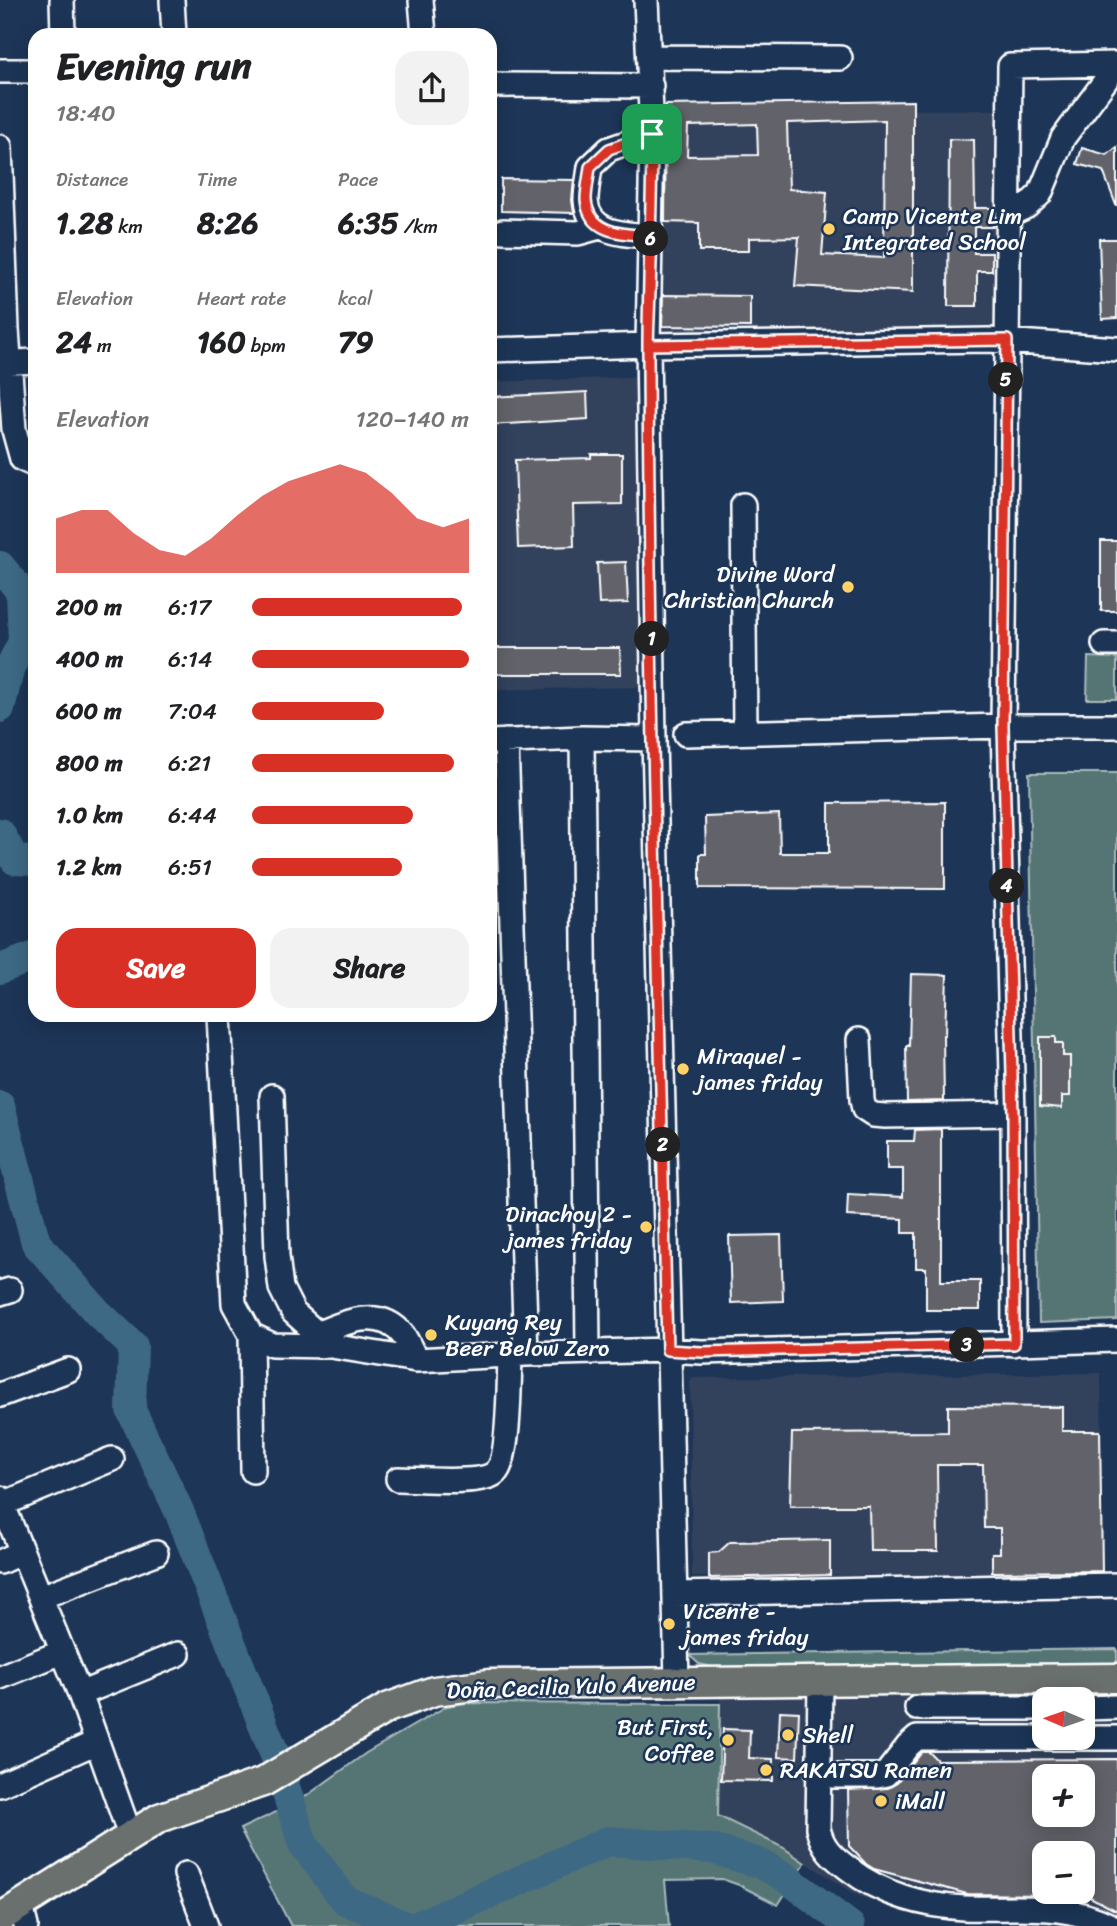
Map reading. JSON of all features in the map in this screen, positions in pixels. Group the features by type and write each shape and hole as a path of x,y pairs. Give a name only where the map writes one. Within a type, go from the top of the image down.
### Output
{"main road":[{"name":"Doña Cecilia Yulo Avenue","path":"16,1917 130,1835 159,1818 263,1782 387,1708 412,1697 443,1689 489,1684 820,1682 917,1694 1117,1678"}],"street":[{"path":"62,0 63,28"},
{"path":"172,0 174,28"},
{"path":"421,0 423,28"},
{"path":"646,0 652,134 648,345 654,739 677,1682"},
{"path":"650,57 840,58"},
{"path":"1008,215 1027,206 1040,194 1063,138 1117,64"},
{"path":"1014,1344 1013,1114 1003,726 1010,66 1117,64"},
{"path":"0,71 28,71"},
{"path":"497,85 651,86"},
{"path":"600,228 586,201 590,167 609,149 652,134"},
{"path":"0,147 5,363 16,439 22,459 28,462"},
{"path":"503,231 578,233 600,228 618,234 652,236"},
{"path":"497,350 1007,340 1117,349"},
{"path":"5,363 28,361"},
{"path":"743,505 745,731"},
{"path":"686,734 1003,726 1117,726"},
{"path":"582,738 588,1352"},
{"path":"398,1479 469,1480 488,1477 497,1472 503,1460 518,1355 498,741 654,739"},
{"path":"219,1022 234,1304 251,1335 253,1471"},
{"path":"859,1040 862,1100 864,1109 873,1115 1013,1114"},
{"path":"272,1096 277,1256 281,1288 293,1312 324,1340"},
{"path":"324,1340 344,1322 376,1318 390,1321 404,1336 416,1360"},
{"path":"251,1335 272,1345 324,1340 416,1360 588,1352 702,1352 1117,1340"},
{"path":"0,1395 68,1370"},
{"path":"112,1459 1,1501 80,1693 130,1835"},
{"path":"0,1562 22,1552"},
{"path":"41,1597 156,1553"},
{"path":"675,1594 1117,1586"},
{"path":"0,1677 62,1652"},
{"path":"80,1693 178,1654"},
{"path":"820,1682 820,1840 835,1859 874,1885 895,1895 962,1908 1072,1911 1111,1926"},
{"path":"917,1738 917,1694 1032,1707"},
{"path":"1096,1707 1117,1707"},
{"path":"818,1776 886,1774 917,1738 1117,1738"},
{"path":"0,1785 97,1742"},
{"path":"186,1874 206,1926"}],"shaded area":[{"name":"Camp Vicente Lim Integrated School","path":"662,110 996,110 996,348 663,349"},
{"path":"636,377 645,687 497,690 497,382"},
{"path":"1101,1373 1103,1573 692,1577 690,1378"},
{"name":"iMall","path":"1096,1689 1117,1689 1117,1926 1059,1926 903,1913 854,1894 784,1848 718,1816 720,1697 808,1697 814,1693 1032,1690 1032,1750 1096,1750"}],"green space":[{"path":"1088,657 1117,658 1117,699 1087,699"},
{"path":"1029,773 1117,773 1117,1320 1039,1323"},
{"path":"1117,1649 1117,1665 718,1668 699,1664 689,1655"},
{"path":"466,1703 720,1704 718,1816 784,1848 805,1863 778,1905 722,1879 665,1880 669,1926 291,1926 240,1829 298,1802 366,1753 447,1706"}],"building":[{"path":"913,101 913,292 795,286 799,237 749,238 749,251 699,251 699,223 665,222 666,105","holes":["885,120 884,258 822,255 827,192 789,189 787,123","757,124 758,155 687,156 688,126"]},
{"path":"949,139 974,140 975,208 992,208 993,227 974,227 974,253 992,253 992,271 977,271 977,306 948,306"},
{"path":"1117,147 1116,205 1103,171 1077,164 1082,148 1107,155"},
{"path":"501,179 574,180 574,213 501,211"},
{"path":"1099,239 1117,239 1117,318 1102,319"},
{"path":"663,295 750,296 750,327 662,326"},
{"path":"587,392 588,419 497,425 497,397"},
{"path":"591,454 622,454 622,504 573,505 574,546 518,548 515,460 591,458"},
{"path":"1101,541 1117,541 1117,611 1101,611"},
{"path":"626,562 628,603 599,604 597,563"},
{"path":"497,648 620,648 621,674 497,674"},
{"path":"945,802 945,889 700,888 700,854 706,854 705,817 779,814 780,853 829,853 829,803"},
{"path":"911,974 947,975 943,1035 944,1101 907,1102 906,1046 909,1046"},
{"path":"1040,1037 1056,1037 1056,1043 1063,1043 1063,1056 1070,1056 1070,1096 1062,1096 1062,1108 1040,1106"},
{"path":"941,1129 941,1281 980,1281 980,1310 926,1310 926,1268 916,1268 916,1233 903,1233 903,1219 847,1216 848,1194 903,1197 903,1169 887,1169 887,1141 914,1141 915,1130"},
{"path":"781,1235 783,1301 731,1303 729,1236"},
{"path":"948,1406 1062,1407 1062,1431 1100,1431 1102,1571 992,1572 992,1553 1000,1553 1000,1528 984,1528 983,1465 937,1465 938,1551 870,1551 869,1506 790,1506 792,1433 948,1432"},
{"path":"830,1540 830,1575 709,1578 709,1553 719,1552 730,1542"},
{"name":"Shell","path":"780,1711 799,1712 797,1758 778,1757"},
{"path":"723,1729 750,1730 749,1758 773,1759 773,1781 721,1780"},
{"path":"922,1752 929,1752 937,1760 1117,1759 1117,1911 1095,1900 1095,1841 1032,1841 1032,1895 967,1894 874,1869 849,1846 848,1790 888,1788 897,1783"}],"waterway":[{"path":"0,566 21,592 23,642 10,667 0,708"},
{"path":"0,833 15,860 28,861"},
{"path":"0,969 28,959"},
{"path":"0,1106 36,1243 98,1313 133,1346 131,1410 179,1511 275,1755 303,1844 345,1900 405,1926"},
{"path":"417,1926 608,1841 712,1849 759,1863 785,1877 850,1926"}],"place":[{"name":"Camp Vicente Lim Integrated School","path":"829,229"},
{"name":"Divine Word Christian Church","path":"848,587"},
{"name":"Miraquel - james friday","path":"683,1069"},
{"name":"Dinachoy 2 - james friday","path":"646,1227"},
{"name":"Kuyang Rey Beer Below Zero","path":"431,1335"},
{"name":"Vicente - james friday","path":"669,1624"},
{"name":"Shell","path":"788,1735"},
{"name":"But First, Coffee","path":"728,1740"},
{"name":"RAKATSU Ramen","path":"766,1770"},
{"name":"iMall","path":"881,1801"}],"route":[{"path":"652,134 609,149 590,167 586,201 600,228 618,234 652,236 650,291 648,345 1007,340 1003,726 1013,1114 1014,1344 702,1352 667,1350 648,345 652,236 652,134"}]}
